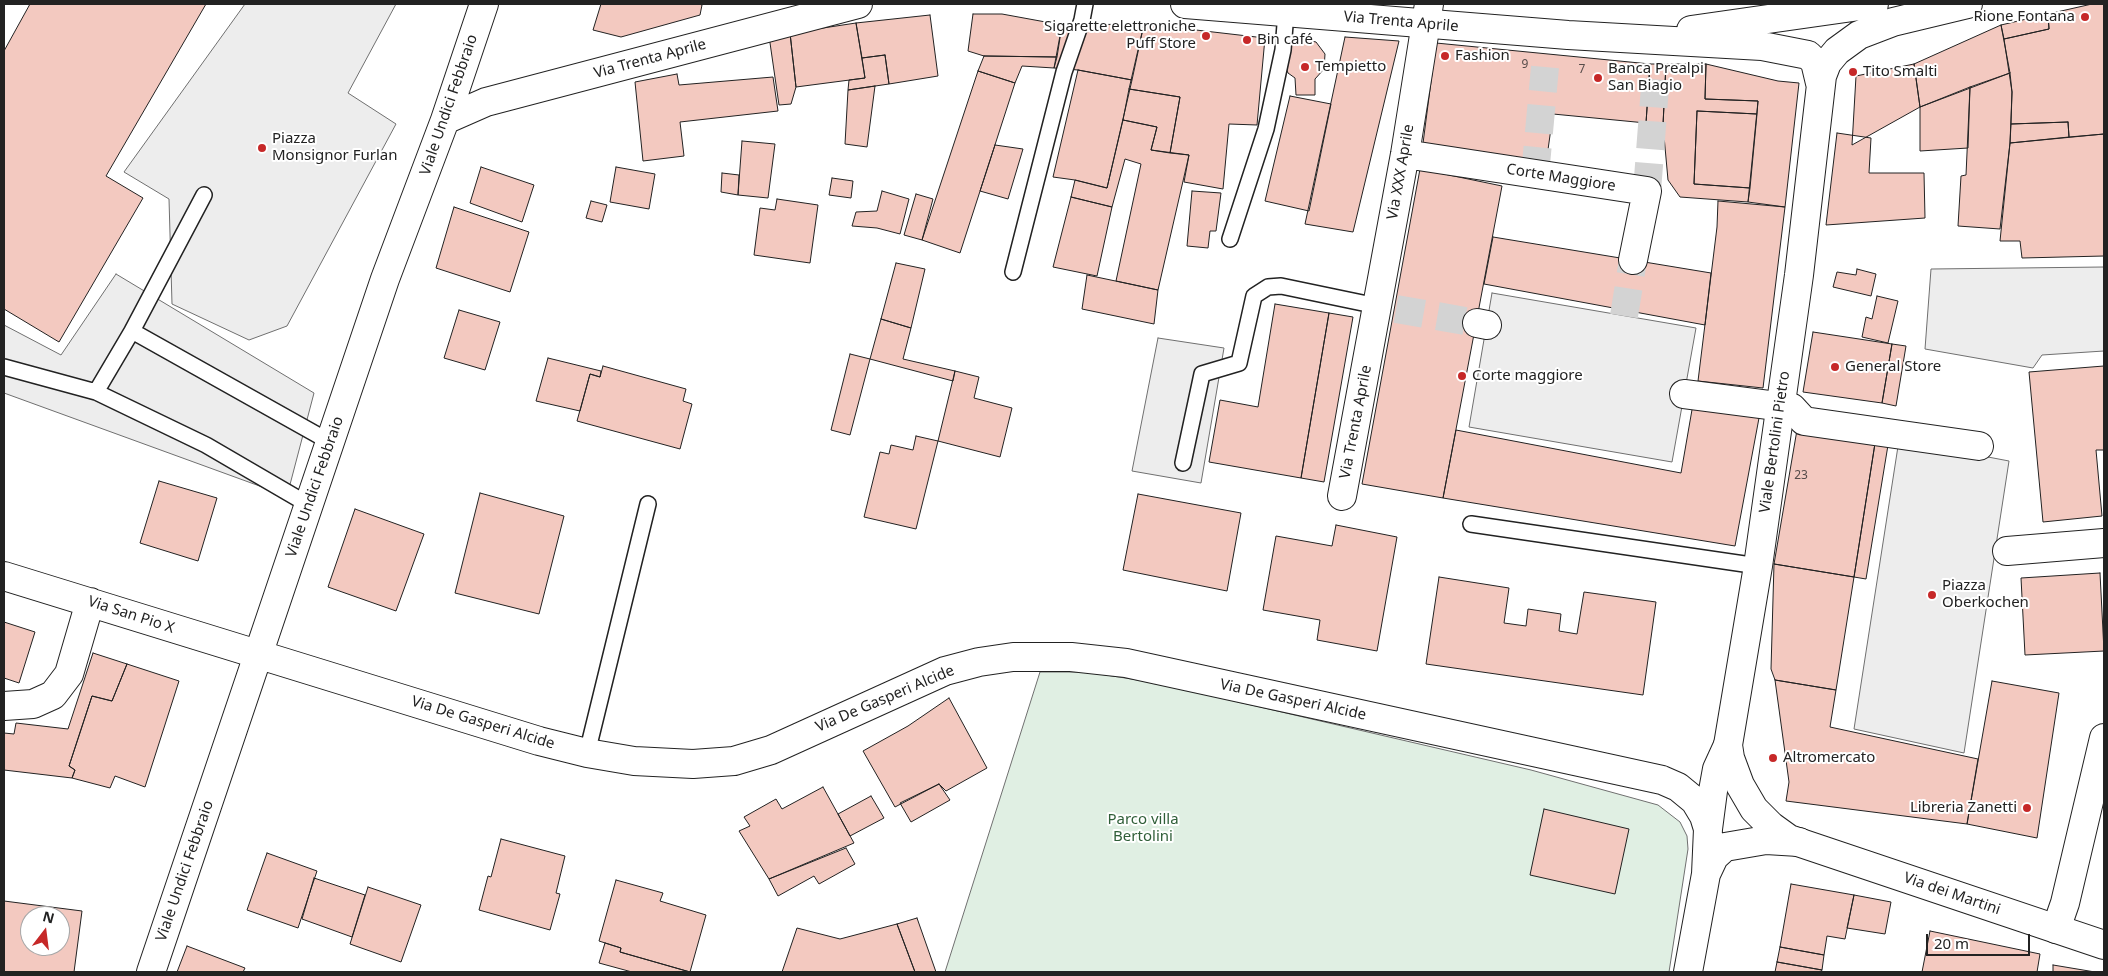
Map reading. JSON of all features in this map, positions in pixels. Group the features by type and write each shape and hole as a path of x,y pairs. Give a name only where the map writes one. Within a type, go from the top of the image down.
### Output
{"street":[{"name":"Viale Undici Febbraio","path":"151,972 385,279 445,120 484,4"},
{"name":"Via Trenta Aprile","path":"445,120 486,102 858,4"},
{"name":"Via Trenta Aprile","path":"1185,4 1286,12 1427,14 1617,37 1762,46 1808,55 1815,62 1820,82"},
{"name":"Via Trenta Aprile","path":"1617,37 1671,32 1859,4"},
{"name":"Viale Bertolini Pietro","path":"1688,972 1706,874 1708,829 1716,776 1728,745 1758,566 1799,275 1820,82 1824,69 1831,58 1853,38 1893,22 1968,4"},
{"name":"Via XXX Aprile","path":"1383,311 1427,14"},
{"name":"Corte Maggiore","path":"1405,154 1647,191 1633,260"},
{"name":"Via Trenta Aprile","path":"1342,496 1383,311"},
{"path":"1684,394 1792,408 1804,420 1979,446"},
{"path":"2007,551 2104,544"},
{"name":"Via San Pio X","path":"4,576 258,655"},
{"path":"4,706 33,704 53,695 69,674 90,602"},
{"name":"Via De Gasperi Alcide","path":"258,655 587,754 634,761 693,764 734,761 772,750 945,671 979,662 1013,658 1070,657 1135,665 1669,782 1685,782 1700,776 1728,745"},
{"path":"2056,929 2066,903 2104,738"},
{"name":"Via dei Martini","path":"1728,745 1732,768 1749,802 1772,826 1784,835 1799,842 2104,945"},
{"name":"Via De Gasperi Alcide","path":"1669,782 1685,792 1694,801 1704,816 1708,829"},
{"name":"Via dei Martini","path":"1706,874 1714,857 1724,847 1766,840 1799,842"}],"lane":[{"path":"1013,272 1064,72 1082,20 1085,4"},
{"path":"1230,239 1266,129 1283,50 1286,12"},
{"path":"96,392 132,331 204,195"},
{"path":"1183,463 1202,374 1239,363 1254,296 1268,288 1281,286 1383,311"},
{"path":"132,331 330,442"},
{"path":"4,367 96,392 206,445 309,505"},
{"path":"587,754 648,504"},
{"path":"1470,524 1758,566"}],"green space":[{"name":"Parco villa Bertolini","path":"1040,672 1087,672 1157,683 1531,770 1658,805 1680,822 1687,836 1688,849 1669,972 945,972"}],"shaded area":[{"name":"Piazza Monsignor Furlan","path":"245,4 396,4 348,93 396,124 287,326 249,340 172,304 169,199 124,172"},
{"path":"2104,267 2104,351 2042,355 2033,368 1925,349 1931,269"},
{"path":"116,274 314,393 287,496 4,393 4,325 61,355"},
{"name":"Corte Maggiore","path":"1492,293 1696,328 1672,462 1469,427"},
{"path":"1158,338 1224,348 1201,483 1132,471"},
{"name":"Piazza Oberkochen","path":"1899,440 2009,461 1964,753 1854,729"}],"building":[{"path":"30,4 206,4 106,176 143,198 59,342 4,309 4,51"},
{"path":"601,4 702,5 700,15 621,37 593,30"},
{"path":"2092,4 2104,4 2104,134 2069,137 2068,122 2011,124 2012,92 2004,39 2049,29 2048,14"},
{"path":"973,14 1002,14 1062,25 1057,57 984,56 968,51"},
{"path":"2048,14 2049,29 2004,39 2001,25"},
{"path":"930,15 938,76 889,84 885,55 862,58 856,23"},
{"path":"856,23 865,78 796,87 790,33"},
{"path":"1144,24 1265,38 1257,125 1229,124 1223,189 1184,182 1189,155 1170,153 1180,97 1129,89"},
{"path":"1144,24 1132,80 1078,70 1054,68 1062,25"},
{"path":"2001,25 2010,73 1920,107 1914,64"},
{"path":"790,33 796,87 791,104 779,105 769,36"},
{"path":"1345,37 1399,41 1353,232 1305,224"},
{"name":"Tempietto","path":"1302,39 1316,42 1325,54 1324,69 1315,79 1315,95 1296,95 1295,78 1288,73 1285,66 1290,46"},
{"path":"1436,43 1650,64 1646,123 1553,114 1545,171 1422,151"},
{"path":"885,55 889,84 848,90 849,80 865,78 862,58"},
{"path":"984,56 1057,57 1054,68 1022,66 1015,83 978,71"},
{"path":"1650,64 1666,64 1663,125 1646,123"},
{"path":"1666,64 1706,64 1705,99 1758,101 1757,114 1697,111 1694,184 1750,188 1748,202 1680,197 1668,180 1663,125"},
{"path":"1706,64 1778,81 1799,83 1785,207 1748,202 1758,101 1705,99"},
{"path":"1914,64 1920,107 1852,145 1856,76"},
{"path":"1078,70 1132,80 1107,188 1053,177"},
{"path":"978,71 1015,83 960,253 922,240"},
{"path":"2010,73 2012,92 2010,143 2000,229 1958,226 1961,176 1966,175 1970,87"},
{"path":"677,74 679,85 773,77 778,111 680,122 684,156 643,161 635,82"},
{"path":"875,86 867,147 845,144 848,90"},
{"path":"1970,87 1968,148 1920,151 1920,107"},
{"path":"1129,89 1180,97 1170,153 1151,150 1157,127 1123,120"},
{"path":"1290,96 1331,104 1309,211 1265,201"},
{"path":"1697,111 1757,114 1750,188 1694,184"},
{"path":"1123,120 1157,127 1151,150 1189,155 1158,290 1116,281 1141,164 1125,159 1112,207 1071,197 1075,180 1107,188"},
{"path":"2068,122 2069,137 2010,143 2011,124"},
{"path":"1837,133 1871,138 1869,173 1924,173 1925,218 1826,225"},
{"path":"2104,134 2104,256 2022,258 2020,241 2000,241 2010,143"},
{"path":"742,141 775,144 768,198 738,195"},
{"path":"995,145 1023,149 1008,199 980,191"},
{"path":"481,167 534,185 522,222 470,203"},
{"path":"616,167 655,174 649,209 610,202"},
{"path":"1420,169 1502,186 1443,498 1362,484"},
{"path":"722,173 739,175 738,195 721,192"},
{"path":"832,178 853,181 851,198 829,195"},
{"path":"882,191 909,199 900,234 877,228 852,226 856,212 877,211"},
{"path":"1192,191 1221,193 1216,231 1210,231 1208,248 1187,246"},
{"path":"916,194 933,199 922,240 904,235"},
{"path":"1071,197 1112,207 1097,276 1053,267"},
{"path":"777,199 818,205 810,263 754,255 760,208 775,210"},
{"path":"591,201 607,205 602,222 586,218"},
{"path":"1718,201 1785,207 1763,388 1698,381 1717,227"},
{"path":"454,207 529,232 510,292 436,268"},
{"path":"1493,237 1711,273 1705,325 1484,284"},
{"path":"896,263 925,269 911,328 881,319"},
{"path":"1857,269 1876,274 1871,296 1833,287 1837,272 1856,275"},
{"path":"1087,275 1158,290 1154,324 1082,309"},
{"path":"1877,296 1898,301 1888,343 1862,337 1866,317 1872,319"},
{"path":"1275,304 1329,313 1301,478 1209,462 1220,400 1258,407"},
{"path":"459,310 500,322 485,370 444,358"},
{"path":"1329,313 1353,317 1324,482 1301,478"},
{"path":"881,319 911,328 903,359 955,371 953,381 870,359"},
{"path":"1813,332 1892,344 1882,403 1803,392"},
{"path":"1892,344 1906,346 1896,406 1882,403"},
{"path":"850,354 870,359 850,435 831,430"},
{"path":"548,358 601,371 600,377 590,374 580,411 536,401"},
{"path":"603,366 686,389 683,401 692,404 680,449 577,421 590,374 600,377"},
{"path":"2104,366 2104,450 2096,450 2102,516 2043,522 2029,372"},
{"path":"955,371 979,377 974,398 1012,408 1000,457 938,441"},
{"path":"1693,404 1759,418 1735,546 1443,498 1456,430 1681,473"},
{"path":"1798,424 1876,437 1854,577 1774,564"},
{"path":"916,436 938,441 916,529 864,517 880,452 889,454 891,445 913,450"},
{"path":"1876,437 1889,439 1866,579 1854,577"},
{"path":"159,481 217,498 198,561 140,543"},
{"path":"480,493 564,516 539,614 455,593"},
{"path":"1138,494 1241,513 1227,591 1123,570"},
{"path":"355,509 424,534 396,611 328,587"},
{"path":"1336,525 1397,537 1377,651 1317,640 1320,620 1263,610 1276,536 1332,546"},
{"path":"1774,564 1854,577 1836,690 1775,680 1771,669"},
{"path":"2100,573 2104,651 2025,655 2021,578"},
{"path":"1439,577 1509,588 1504,623 1526,626 1528,609 1561,614 1559,631 1577,634 1584,592 1656,602 1643,695 1426,664"},
{"path":"4,622 35,632 19,683 4,678"},
{"path":"93,653 127,664 112,701 92,696 69,766 75,770 72,778 4,770 4,733 14,734 16,723 68,729"},
{"path":"127,664 179,681 145,787 115,776 110,788 72,778 75,770 69,766 92,696 112,701"},
{"path":"1775,680 1836,690 1830,727 1978,759 1967,824 1786,801 1789,782"},
{"path":"1992,681 2059,693 2037,838 1967,824"},
{"path":"949,698 987,768 946,791 939,784 895,807 863,751 908,726"},
{"path":"939,784 950,800 911,822 900,803"},
{"path":"823,787 854,843 769,879 739,831 750,826 744,817 776,799 782,809"},
{"path":"871,796 884,818 850,836 838,814"},
{"path":"1544,809 1629,829 1615,894 1530,875"},
{"path":"501,839 565,856 556,893 560,894 550,930 479,910 488,876 491,877"},
{"path":"846,848 855,864 819,884 814,876 778,896 769,879"},
{"path":"267,853 317,871 298,928 247,910"},
{"path":"314,878 365,895 352,937 302,919"},
{"path":"616,880 663,893 660,901 706,915 690,972 620,952 621,948 599,941"},
{"path":"1791,884 1854,895 1845,939 1827,936 1824,955 1780,947"},
{"path":"368,887 421,905 401,962 350,944"},
{"path":"1854,895 1891,902 1885,934 1847,928"},
{"path":"4,901 43,906 20,906 20,956 70,956 70,909 82,911 74,972 4,972"},
{"path":"917,918 936,972 915,972 897,924"},
{"path":"897,924 915,972 782,972 797,928 840,939"},
{"path":"1930,931 2040,954 2037,972 1922,972"},
{"path":"605,943 621,948 620,952 690,972 632,972 599,963"},
{"path":"187,946 245,968 243,972 177,972"},
{"path":"1780,947 1824,955 1822,970 1777,962"},
{"path":"1777,962 1822,970 1821,972 1775,972"},
{"path":"2053,965 2095,972 2053,972"}],"tunnel":[{"path":"1535,175 1545,67"},
{"path":"1647,191 1656,74"},
{"path":"1624,316 1633,260"},
{"path":"1396,309 1477,323"}],"place":[{"name":"Rione Fontana","path":"2085,17"},
{"name":"Sigarette elettroniche Puff Store","path":"1206,36"},
{"name":"Bin café","path":"1247,40"},
{"name":"Fashion","path":"1445,56"},
{"name":"Tempietto","path":"1305,67"},
{"name":"Tito Smalti","path":"1853,72"},
{"name":"Banca Prealpi San Biagio","path":"1598,78"},
{"name":"Piazza Monsignor Furlan","path":"262,148"},
{"name":"General Store","path":"1835,367"},
{"name":"Corte maggiore","path":"1462,376"},
{"name":"Piazza Oberkochen","path":"1932,595"},
{"name":"Altromercato","path":"1773,758"},
{"name":"Libreria Zanetti","path":"2027,808"}]}
